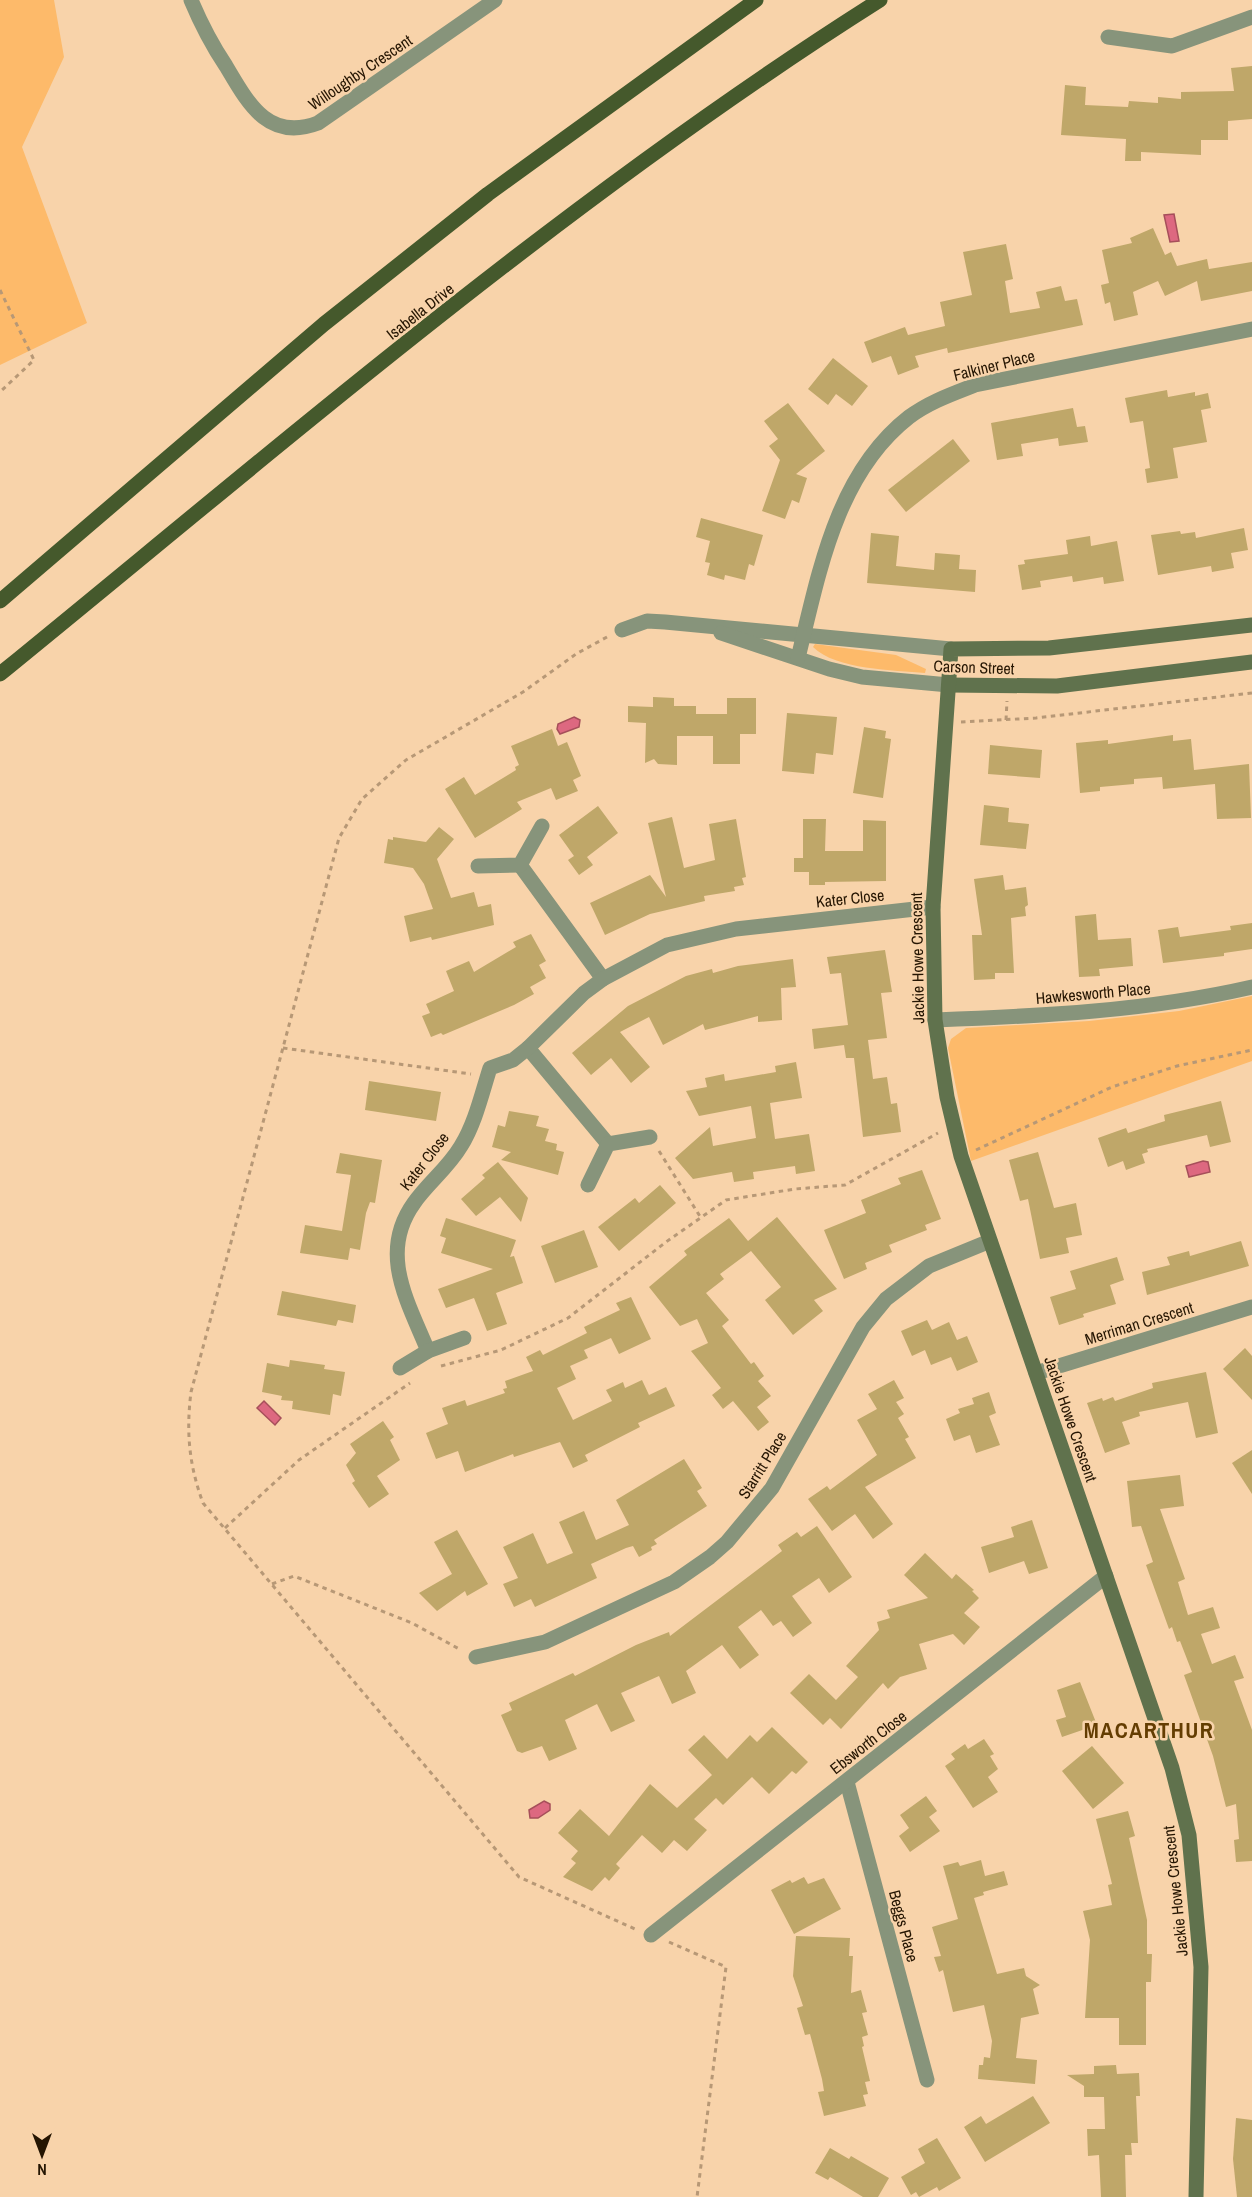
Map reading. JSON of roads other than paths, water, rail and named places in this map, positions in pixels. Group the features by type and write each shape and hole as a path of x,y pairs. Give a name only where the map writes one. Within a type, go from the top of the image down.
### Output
{"main road":[{"path":"0,601 333,316 488,194 756,0"},
{"name":"Isabella Drive","path":"0,674 354,386 534,244 692,126 797,52 880,0"}],"street":[{"name":"Willoughby Crescent","path":"191,0 203,29 247,102 270,122 289,128 318,123 495,0"},
{"path":"1108,37 1172,46 1252,17"},
{"name":"Falkiner Place","path":"798,658 831,532 848,494 869,459 910,417 941,398 975,385 1252,329"},
{"name":"Carson Street","path":"622,630 647,621 951,650 1049,648 1252,625"},
{"name":"Carson Street","path":"701,625 798,658 862,676 949,685 1057,686 1252,662"},
{"name":"Jackie Howe Crescent","path":"951,650 933,907 935,1020 953,1124 961,1156 1172,1767 1190,1835 1201,1967 1196,2197"},
{"path":"520,866 542,826"},
{"path":"478,866 520,866"},
{"path":"520,866 603,979"},
{"name":"Kater Close","path":"428,1351 398,1281 396,1254 402,1227 413,1204 462,1144 490,1068 513,1060 603,979 645,954 690,937 736,929 933,907"},
{"name":"Hawkesworth Place","path":"935,1020 1104,1012 1194,1000 1252,987"},
{"path":"528,1048 608,1144"},
{"path":"608,1144 650,1137"},
{"path":"588,1185 608,1144"},
{"name":"Starritt Place","path":"476,1657 545,1642 674,1582 710,1557 743,1525 772,1488 863,1327 886,1299 929,1266 990,1240"},
{"name":"Merriman Crescent","path":"1036,1373 1252,1307"},
{"path":"400,1368 428,1351 464,1338"},
{"name":"Ebsworth Close","path":"651,1935 1106,1576"},
{"name":"Beggs Place","path":"847,1782 927,2080"}],"district":[{"name":"MACARTHUR","path":"1149,1730"}]}
